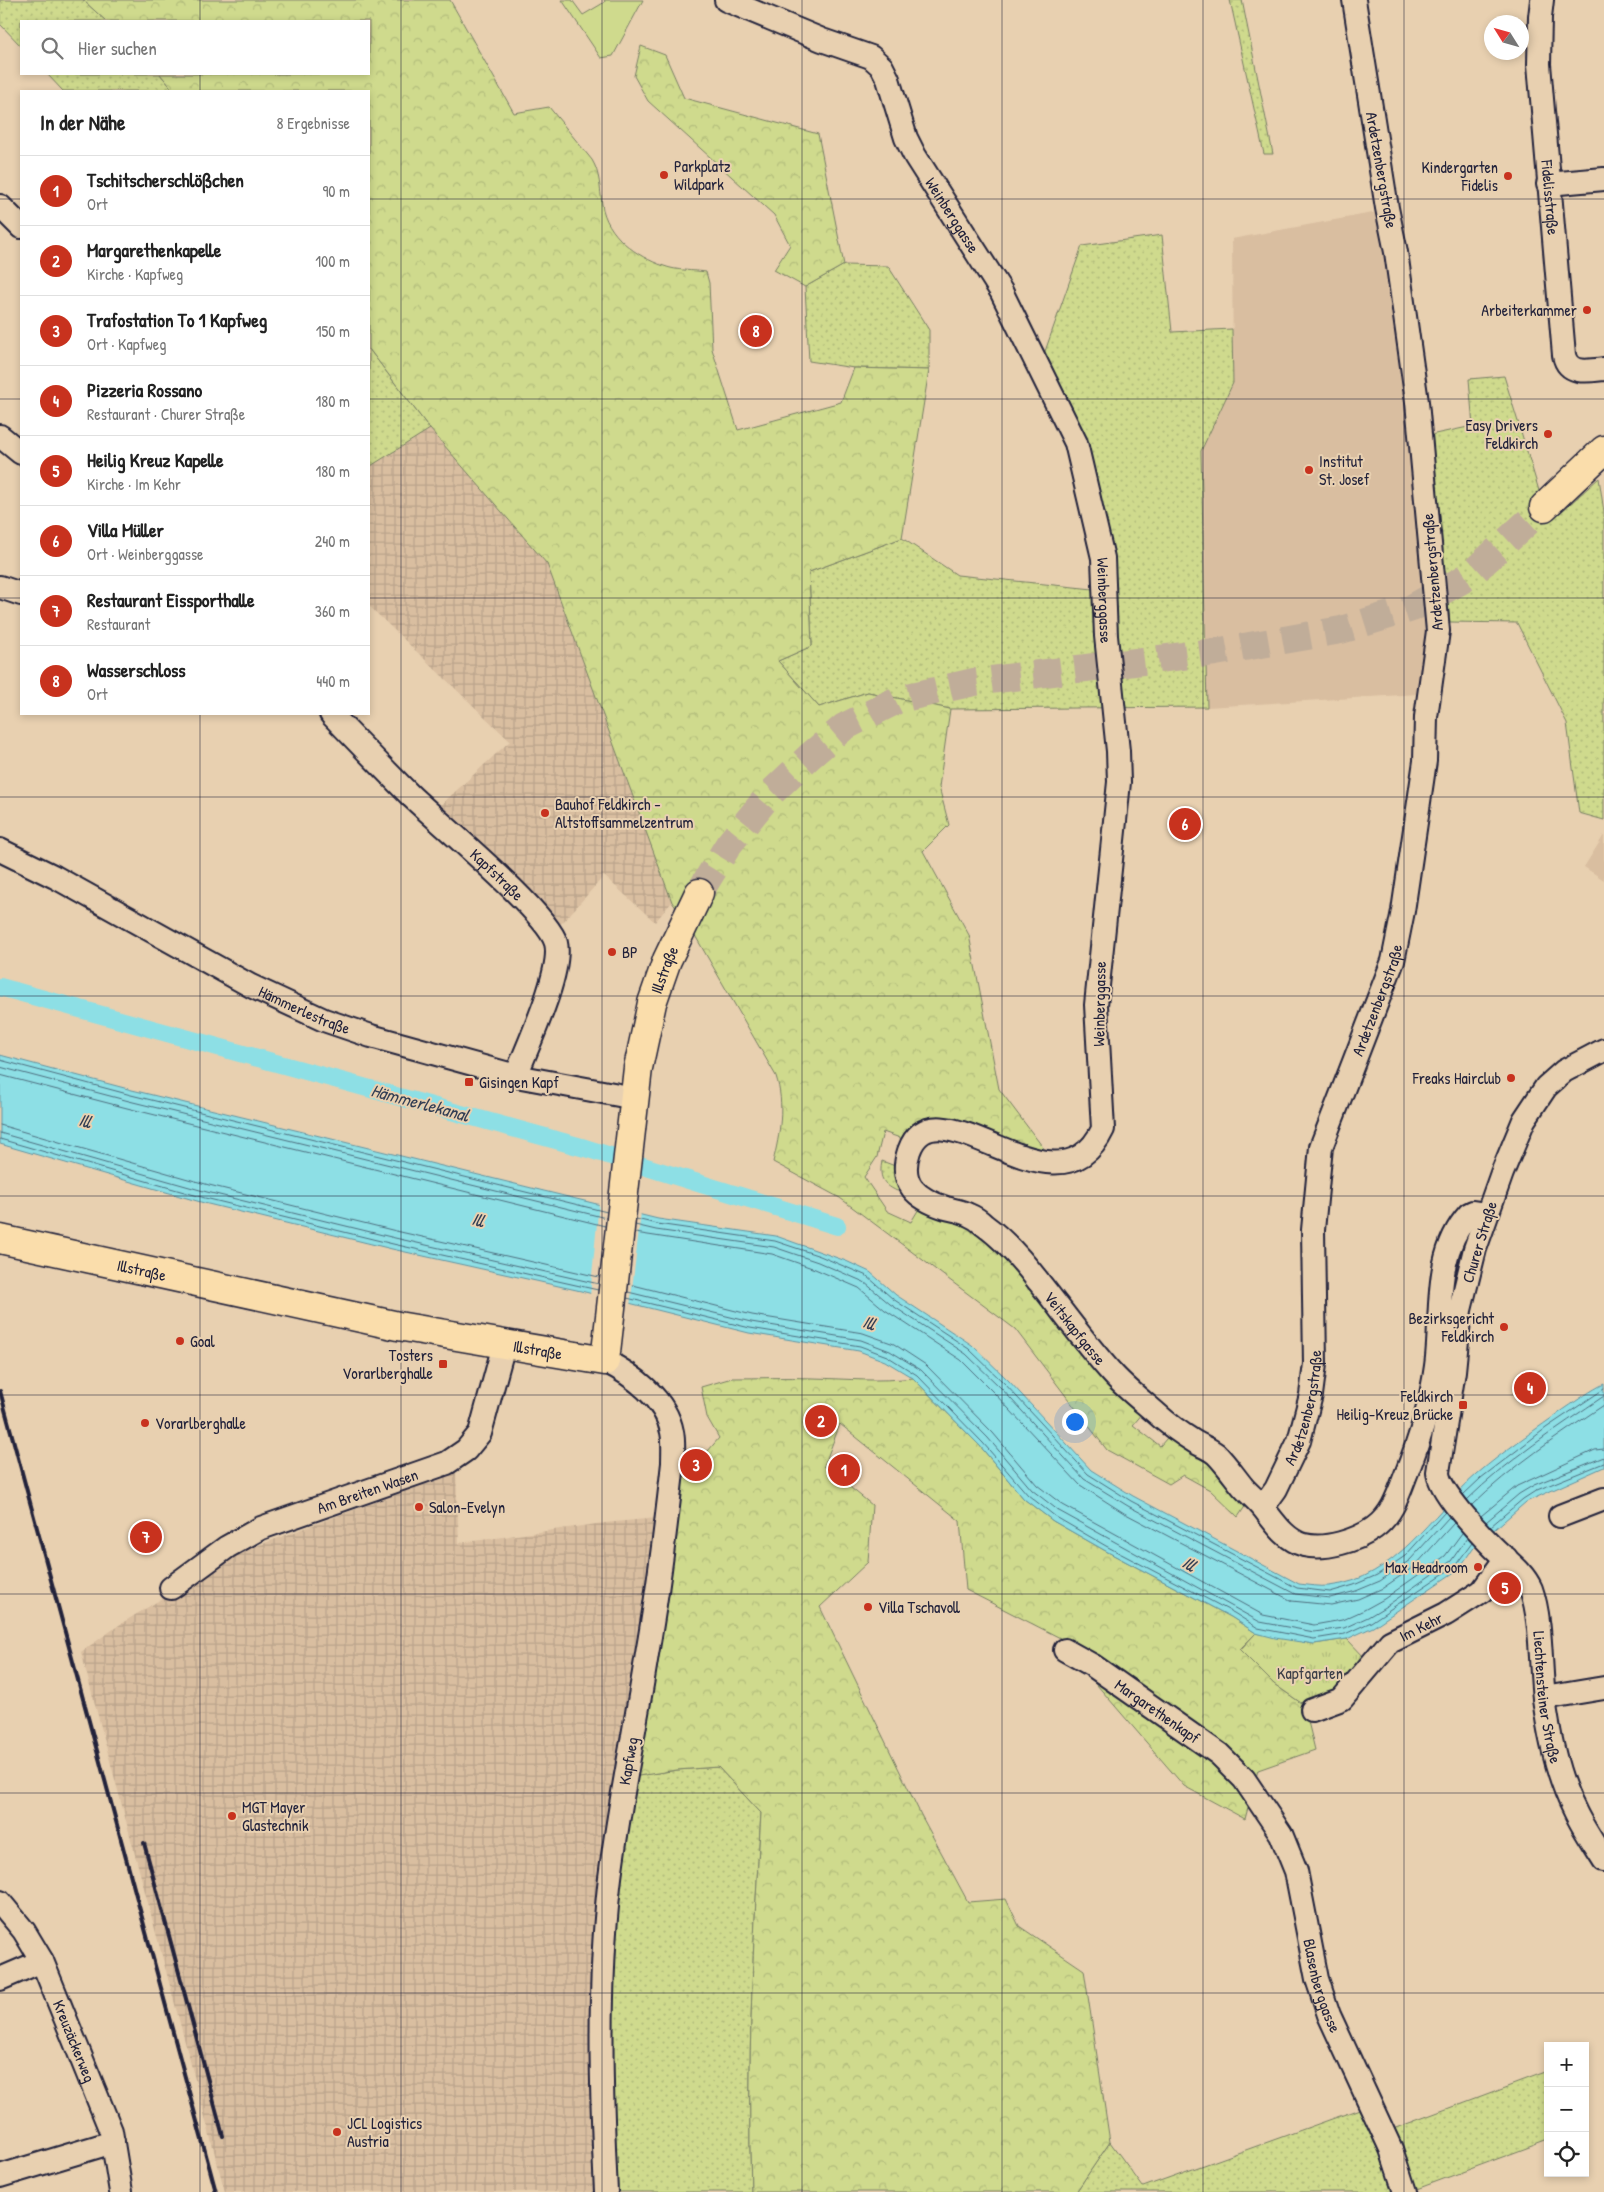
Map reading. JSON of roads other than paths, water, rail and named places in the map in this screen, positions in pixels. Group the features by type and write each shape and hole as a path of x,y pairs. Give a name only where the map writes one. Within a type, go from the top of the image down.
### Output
{"main road":[{"path":"1544,507 1604,450"},
{"name":"Illstraße","path":"0,1239 398,1326 605,1361 638,1068 652,1003 667,960 698,893"}],"street":[{"name":"Weinberggasse","path":"726,0 814,37 862,52 871,56 882,67 888,79 906,138 915,156 1001,291 1076,443 1103,558 1106,636 1118,751 1119,782 1096,1005 1103,1129 1098,1139 1087,1152 1068,1163 1055,1164 1021,1156 971,1135 946,1128 931,1130 922,1134 914,1142 909,1152"},
{"name":"Ardetzenbergstraße","path":"1263,1508 1276,1490 1299,1441 1311,1395 1316,1364 1313,1230 1320,1147 1393,961 1403,911 1421,791 1425,761 1426,717 1438,632 1417,402 1396,252 1387,208 1354,0"},
{"name":"Fidelisstraße","path":"1542,0 1539,26 1540,64 1548,184 1565,363 1571,369 1598,370"},
{"path":"1548,184 1604,179"},
{"path":"0,206 20,227"},
{"path":"0,436 20,452"},
{"path":"0,587 20,594"},
{"name":"Kapfstraße","path":"332,715 410,795 520,897 542,922 556,942 554,972 541,1012 516,1076"},
{"name":"Hämmerlestraße","path":"0,850 55,877 251,986 296,1008 371,1036 516,1076 635,1098"},
{"name":"Churer Straße","path":"1441,1485 1438,1462 1454,1372 1460,1310 1473,1254 1486,1214 1524,1120 1546,1086 1564,1071 1604,1050"},
{"name":"Veitskapfgasse","path":"909,1152 906,1162 906,1177 915,1192 924,1200 968,1214 1000,1237 1038,1280 1113,1375 1158,1415 1197,1444 1215,1453 1263,1508"},
{"path":"1263,1508 1280,1530 1294,1541 1305,1545 1319,1546 1336,1544 1374,1529 1387,1515 1396,1500 1425,1418 1436,1366 1442,1281 1450,1245 1469,1214 1478,1212 1486,1214"},
{"name":"Am Breiten Wasen","path":"171,1588 227,1547 261,1528 447,1463 466,1450 480,1433 504,1345"},
{"name":"Kapfweg","path":"605,1361 627,1372 664,1409 672,1432 674,1463 647,1655 625,1778 609,1886 603,1962 600,2081 606,2192"},
{"name":"Liechtensteiner Straße","path":"1441,1485 1487,1541 1519,1571 1530,1588 1541,1648 1544,1698 1557,1768 1575,1811 1604,1860"},
{"path":"1560,1516 1604,1499"},
{"name":"Im Kehr","path":"1312,1710 1342,1699 1390,1642 1446,1614 1482,1591 1506,1558"},
{"name":"Margarethenkapf","path":"1065,1650 1092,1665 1219,1754 1244,1779"},
{"path":"1544,1698 1604,1688"},
{"name":"Blasenberggasse","path":"1244,1779 1281,1834 1296,1871 1317,1979 1330,2015 1391,2149 1405,2192"},
{"name":"Kreuzäckerweg","path":"0,1902 24,1931 42,1961 110,2131 121,2192"},
{"path":"0,1979 42,1961"},
{"path":"0,2176 113,2142"}],"water":[{"name":"Ill","path":"0,1055 132,1090 658,1219 776,1236 846,1261 870,1272 896,1295 972,1345 1009,1381 1091,1470 1133,1496 1299,1584 1329,1586 1353,1581 1374,1571 1411,1542 1460,1490 1488,1465 1566,1408 1604,1384 1604,1467 1526,1502 1473,1548 1459,1569 1373,1627 1347,1639 1314,1644 1275,1638 1256,1633 1231,1617 1053,1521 1024,1499 980,1446 913,1378 885,1361 859,1351 749,1333 581,1291 392,1249 204,1203 0,1144"}],"waterway":[{"name":"Hämmerlekanal","path":"0,987 585,1148 837,1226"}],"tunnel":[{"path":"699,893 729,844 769,795 844,727 899,699 974,682 1215,652 1341,630 1412,608 1469,576 1544,507"}],"railway":[{"path":"0,1391 216,2192"},
{"path":"144,1843 223,2136"}],"place":[{"name":"Parkplatz Wildpark","path":"664,175"},
{"name":"Kindergarten Fidelis","path":"1508,176"},
{"name":"Arbeiterkammer","path":"1587,310"},
{"name":"Wasserschloss","path":"756,331"},
{"name":"Easy Drivers Feldkirch","path":"1548,434"},
{"name":"Institut St. Josef","path":"1309,470"},
{"name":"Bauhof Feldkirch - Altstoffsammelzentrum","path":"545,813"},
{"name":"Villa Müller","path":"1185,824"},
{"name":"BP","path":"612,952"},
{"name":"Freaks Hairclub","path":"1511,1078"},
{"name":"Gisingen Kapf","path":"469,1082"},
{"name":"Bezirksgericht Feldkirch","path":"1504,1327"},
{"name":"Goal","path":"180,1341"},
{"name":"Tosters Vorarlberghalle","path":"443,1364"},
{"name":"Pizzeria Rossano","path":"1530,1388"},
{"name":"Feldkirch Heilig-Kreuz Brücke","path":"1463,1405"},
{"name":"Margarethenkapelle","path":"821,1421"},
{"name":"Vorarlberghalle","path":"145,1423"},
{"name":"Trafostation To 1 Kapfweg","path":"696,1465"},
{"name":"Tschitscherschlößchen","path":"844,1470"},
{"name":"Salon-Evelyn","path":"419,1507"},
{"name":"Restaurant Eissporthalle","path":"146,1537"},
{"name":"Max Headroom","path":"1478,1567"},
{"name":"Heilig Kreuz Kapelle","path":"1505,1588"},
{"name":"Villa Tschavoll","path":"868,1607"},
{"name":"MGT Mayer Glastechnik","path":"232,1816"},
{"name":"JCL Logistics Austria","path":"337,2132"}],"park label":[{"name":"Kapfgarten","path":"1310,1673"}]}
